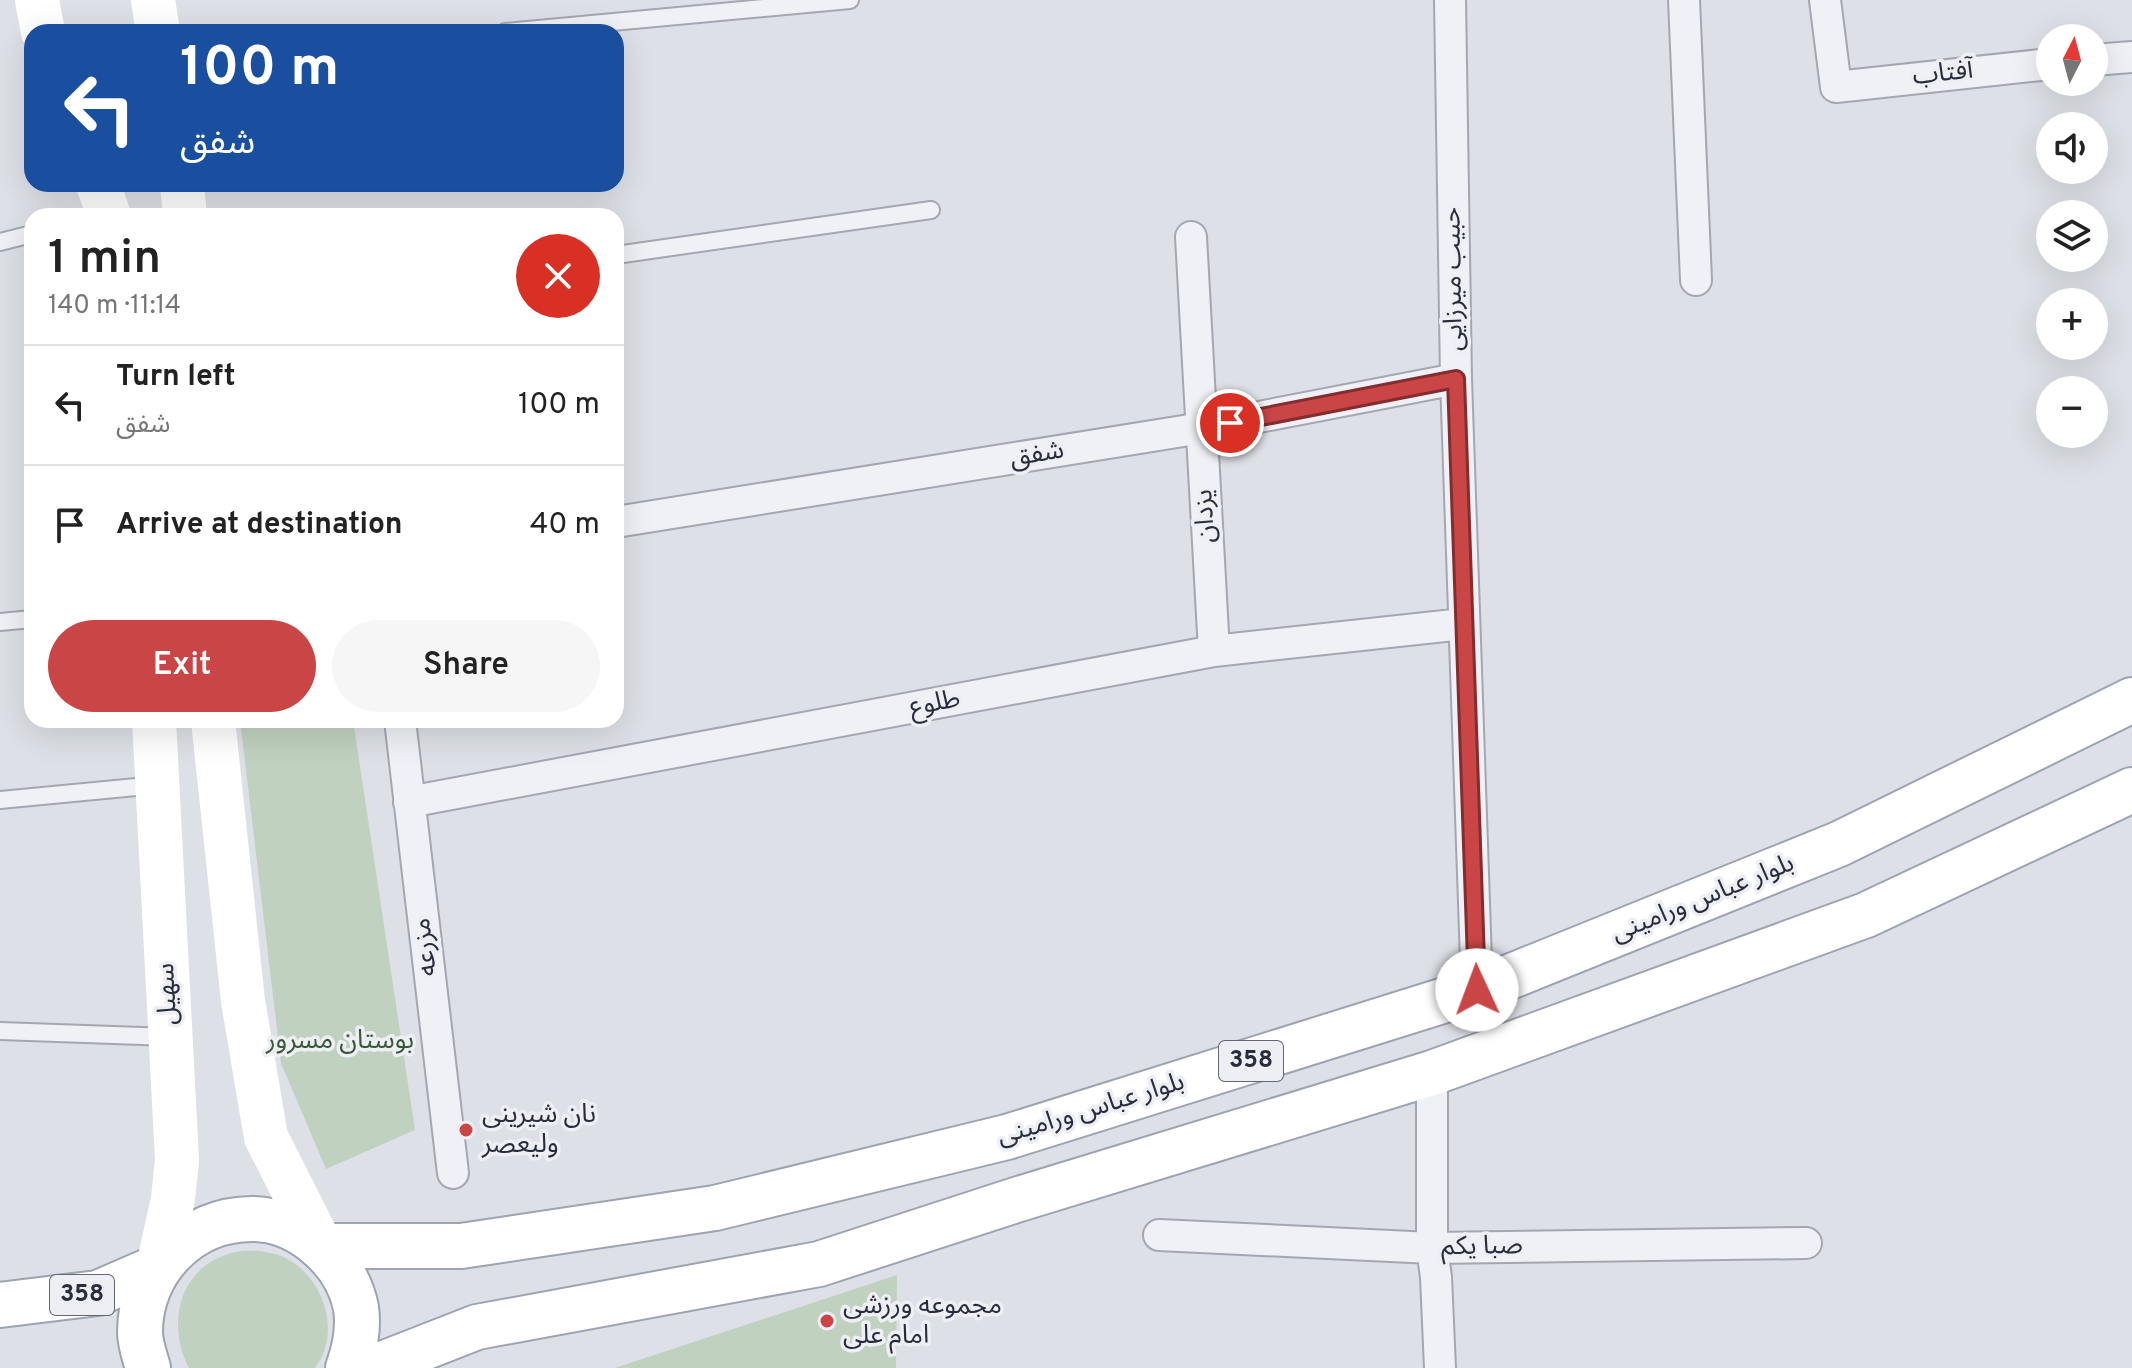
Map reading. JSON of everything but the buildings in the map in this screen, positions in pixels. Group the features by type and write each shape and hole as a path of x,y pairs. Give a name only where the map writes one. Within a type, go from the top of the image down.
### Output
{"main road":[{"path":"37,0 42,24"},
{"path":"153,0 157,24"},
{"name":"بلوار عباس ورامینی","path":"321,1246 461,1246 715,1208 1007,1137 1477,990 1839,844 2132,700"},
{"name":"سهیل","path":"154,728 177,1160 173,1199 158,1267"},
{"path":"214,728 243,1001 266,1137 321,1246 344,1274 356,1308 356,1344 348,1368"},
{"name":"358","path":"372,1368 477,1327 819,1264 1019,1199 1432,1073 1866,915 2132,790"},
{"path":"148,1368 140,1334 144,1299 158,1267 184,1240 217,1224 253,1219 289,1227 321,1246"},
{"name":"358","path":"0,1305 98,1293 158,1267"}],"street":[{"name":"حبیب میرزایی","path":"1450,0 1456,379 1477,990"},
{"path":"1684,0 1696,280"},
{"name":"آفتاب","path":"1825,0 1836,87 2036,66"},
{"path":"2108,59 2132,57"},
{"name":"یزدان","path":"1191,237 1214,651"},
{"name":"شفق","path":"624,521 1202,428 1456,379"},
{"name":"طلوع","path":"409,802 1214,651 1463,624"},
{"name":"مزرعه","path":"401,728 453,1173"},
{"path":"1432,1073 1432,1248 1440,1368"},
{"name":"صبا یکم","path":"1159,1235 1432,1248 1806,1243"}],"lane":[{"path":"591,24 850,0"},
{"path":"624,254 931,210"},
{"path":"0,242 24,236"},
{"path":"0,622 24,620"},
{"path":"0,800 157,785"},
{"path":"0,1031 171,1037"}],"green space":[{"name":"بوستان مسرور","path":"241,728 354,728 415,1130 326,1169 281,1063"},
{"path":"239,1251 261,1251 283,1257 299,1267 319,1292 328,1323 323,1354 315,1368 189,1368 178,1332 182,1297 190,1282 217,1259"},
{"name":"مجموعه ورزشی امام علی","path":"897,1275 896,1368 615,1368"}],"place":[{"name":"نان شیرینی ولیعصر","path":"466,1130"},
{"name":"مجموعه ورزشی امام علی","path":"827,1321"}],"route":[{"path":"1230,423 1456,379 1477,990"}]}
